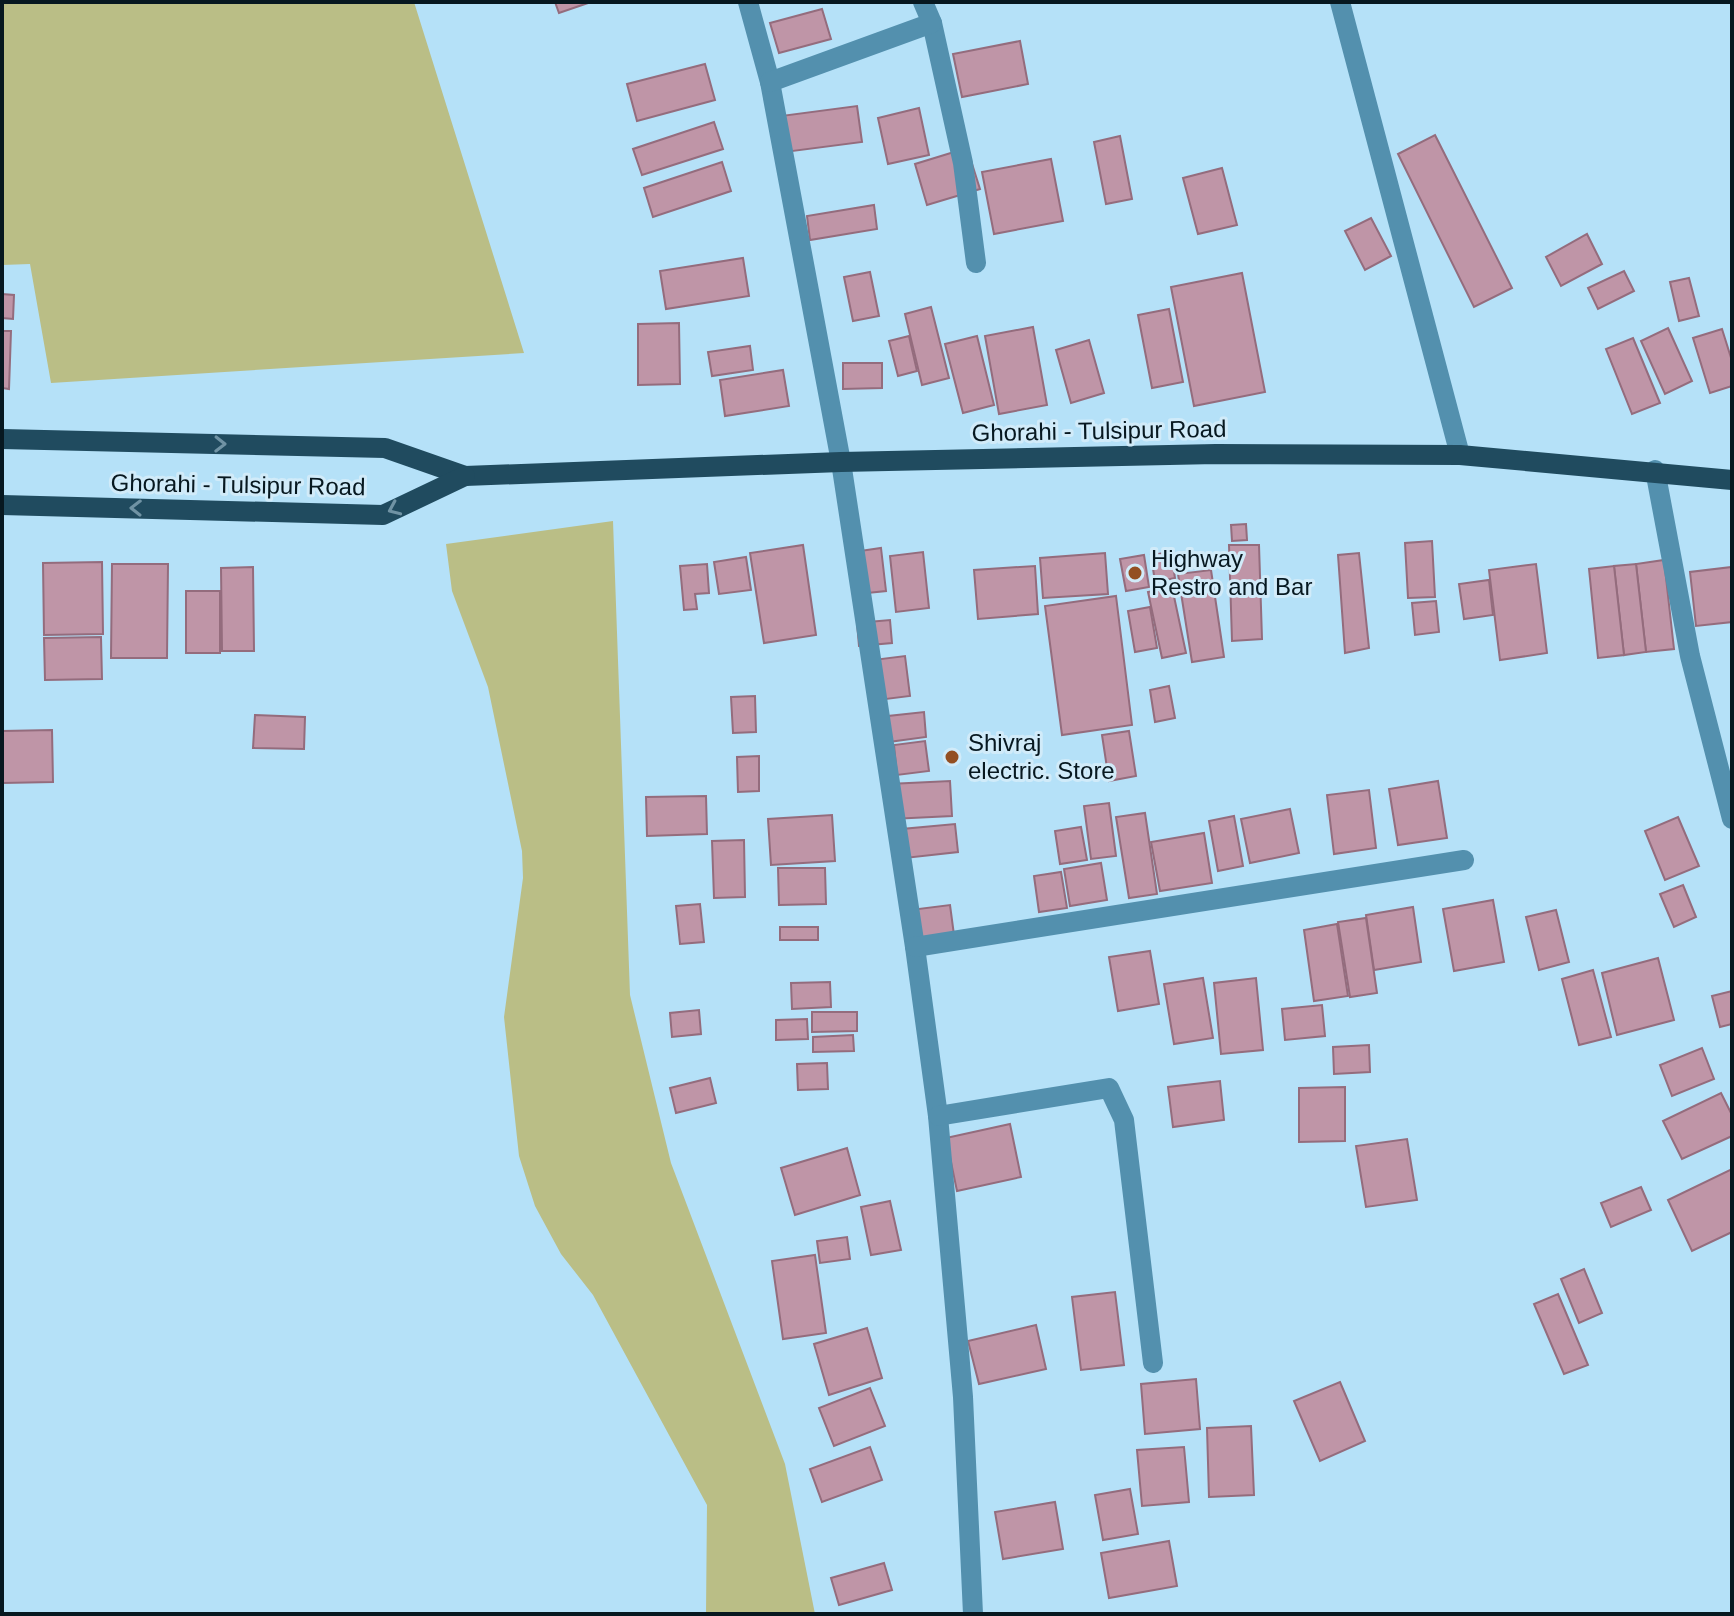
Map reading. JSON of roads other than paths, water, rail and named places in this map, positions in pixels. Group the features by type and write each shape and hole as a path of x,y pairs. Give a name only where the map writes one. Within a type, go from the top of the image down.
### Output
{"main road":[{"name":"Ghorahi - Tulsipur Road","path":"2,439 385,448 465,476 841,462 1216,454 1460,455 1655,470 1732,480"},
{"name":"Ghorahi - Tulsipur Road","path":"2,505 383,515 465,476"}],"street":[{"path":"748,2 770,82 841,462 915,947 938,1116 963,1397 973,1614"},
{"path":"923,2 932,23 963,163 976,263"},
{"path":"1340,2 1460,455"},
{"path":"770,82 932,23"},
{"path":"1655,470 1690,656 1732,819"},
{"path":"915,947 1464,860"},
{"path":"938,1116 1109,1088 1124,1120 1153,1363"}],"place":[{"name":"Highway Restro and Bar","path":"1135,573"},
{"name":"Shivraj electric. Store","path":"952,757"}]}
